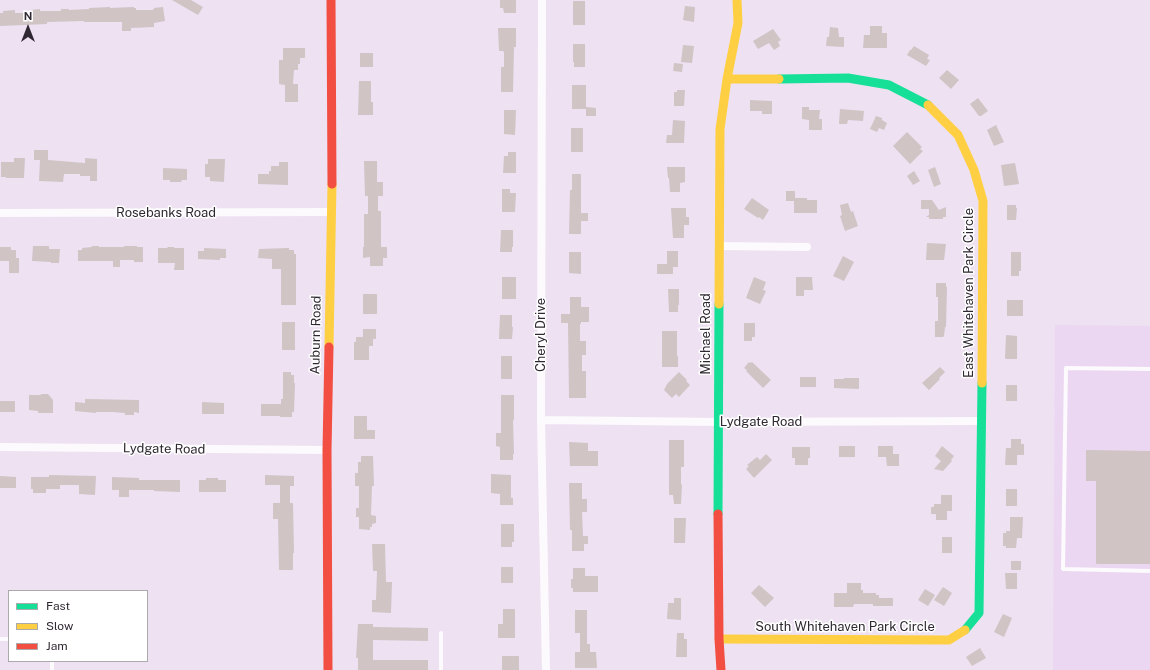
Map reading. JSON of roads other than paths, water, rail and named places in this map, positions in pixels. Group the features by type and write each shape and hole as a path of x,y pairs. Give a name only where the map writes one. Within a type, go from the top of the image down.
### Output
{"street":[{"name":"Auburn Road","path":"328,670 327,450 332,212 331,0"},
{"name":"Cheryl Drive","path":"542,0 541,420 546,670"},
{"name":"Michael Road","path":"721,670 719,639 718,422 720,129 727,79 738,23 737,0"},
{"name":"East Whitehaven Park Circle","path":"727,79 848,78 889,85 929,105 958,135 974,170 983,201 982,421 978,613 967,629"},
{"name":"Rosebanks Road","path":"0,213 332,212"},
{"path":"719,246 808,247"},
{"name":"Lydgate Road","path":"541,420 718,422 982,421"},
{"name":"Lydgate Road","path":"0,447 327,450"},
{"name":"South Whitehaven Park Circle","path":"719,639 949,640 967,629"}],"lane":[{"path":"1150,369 1066,368 1063,569 1150,571"},
{"path":"441,632 441,670"}]}
